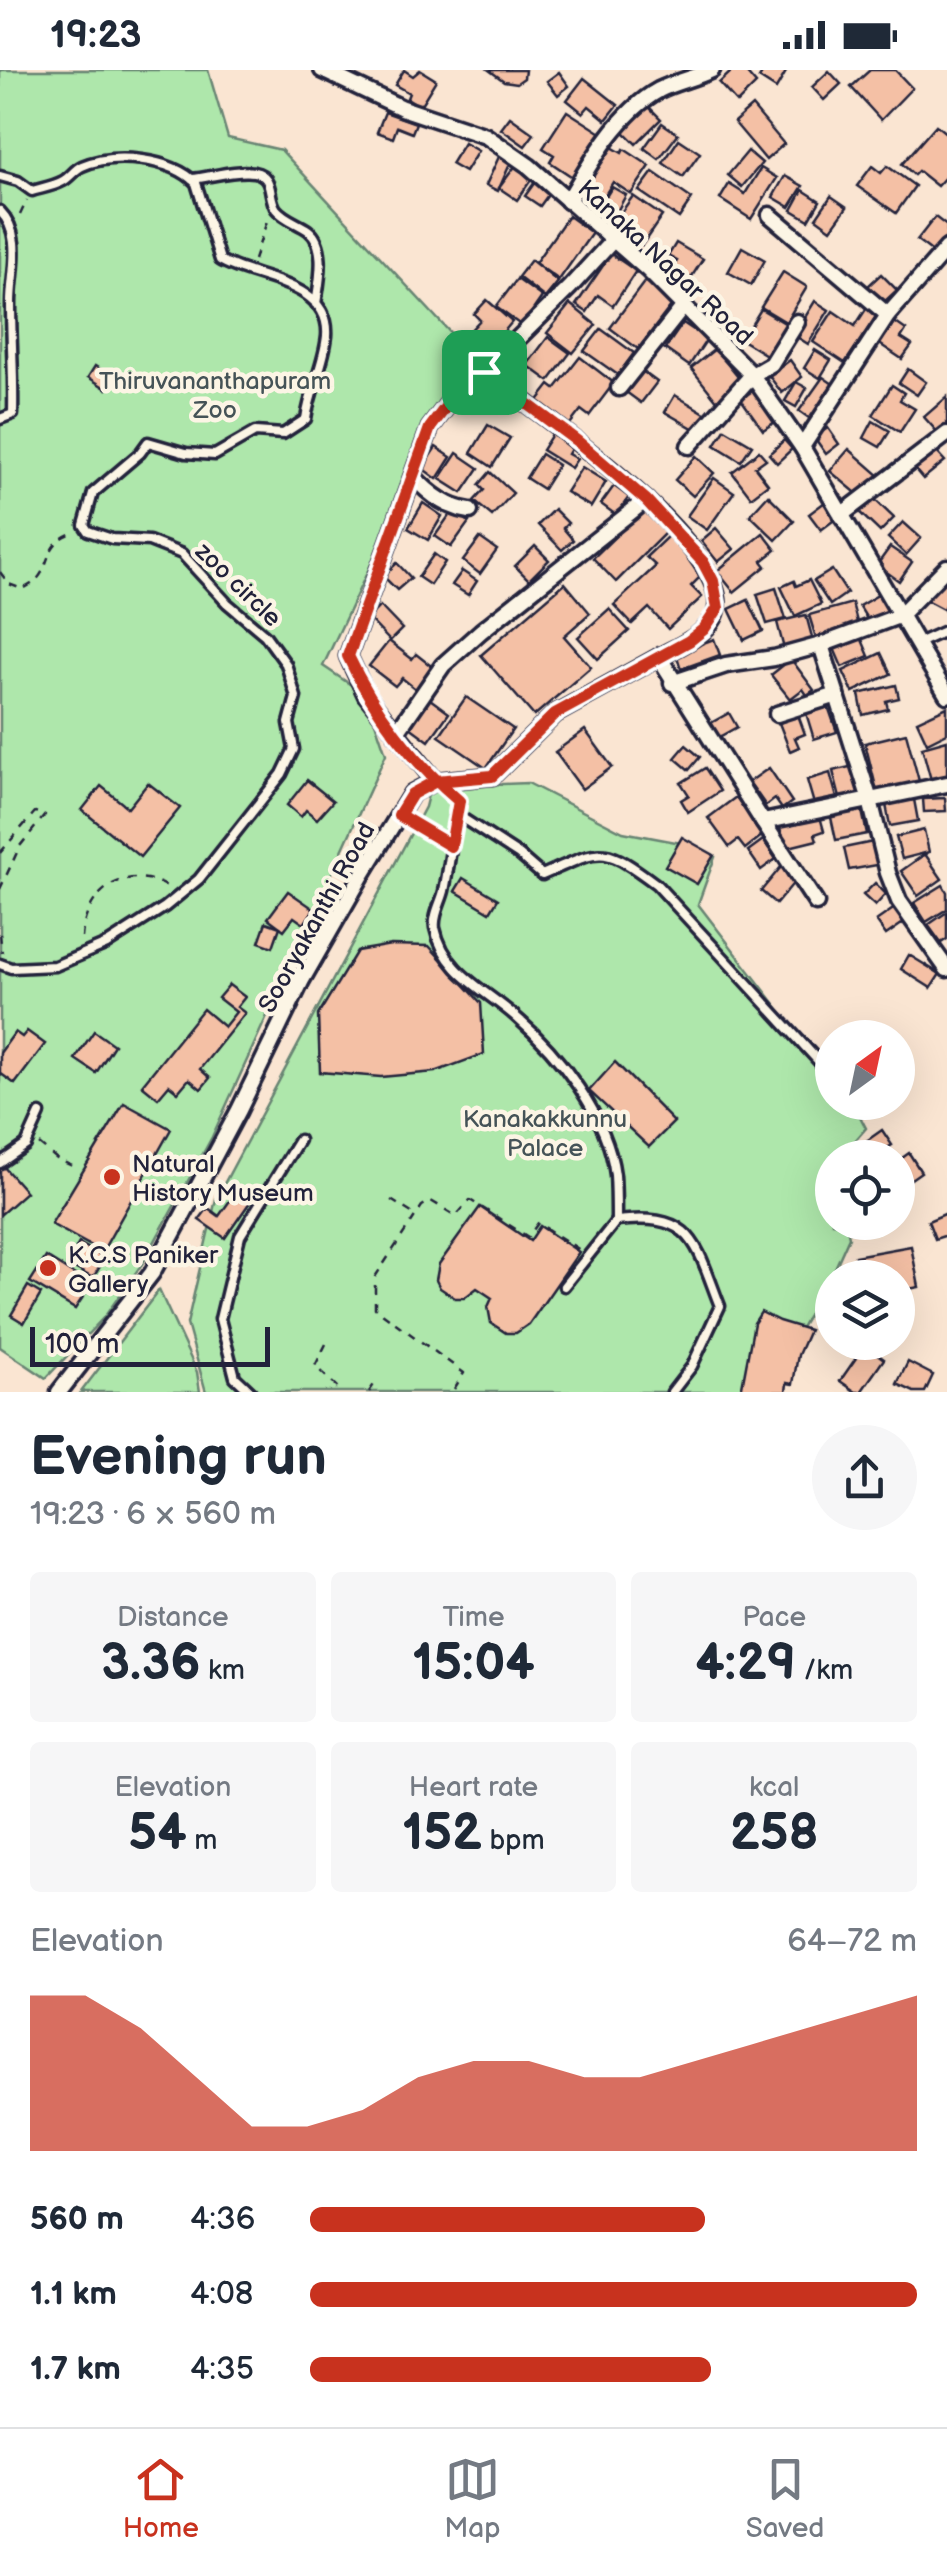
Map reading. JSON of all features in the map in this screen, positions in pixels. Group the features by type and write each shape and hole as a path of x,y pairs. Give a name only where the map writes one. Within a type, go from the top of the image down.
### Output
{"street":[{"name":"Kanaka Nagar Road","path":"322,70 402,108 486,136 529,166 684,306 752,375 802,447 947,694"},
{"path":"568,201 598,151 624,121 657,91 712,70"},
{"path":"770,215 888,315"},
{"path":"484,372 577,441 646,500 703,562 713,581 718,608 704,629 555,714 492,776 436,781 366,694 348,656 430,428 457,392 484,372 614,239"},
{"path":"802,447 888,315 947,248"},
{"path":"619,388 684,306"},
{"path":"689,446 752,375 771,364 796,322"},
{"path":"841,515 947,434"},
{"path":"413,476 426,491 458,510 470,511"},
{"path":"396,733 443,666 481,631 646,500"},
{"path":"672,682 726,665 821,645 899,616 947,567"},
{"path":"821,645 870,800 888,873 899,901 947,969"},
{"path":"658,657 816,904"},
{"path":"777,714 837,695"},
{"name":"Sooryakanthi Road","path":"59,1392 152,1272 239,1110 302,980 412,794 436,781"},
{"path":"762,822 947,784"}],"lane":[{"path":"0,176 32,191 62,182 81,166 112,160 157,162 192,179 252,171 264,176 272,188 276,208 318,241 316,304"},
{"path":"84,525 93,494 148,442 186,453 216,455 255,432 283,434 306,419 327,332 325,318 316,304 295,289 220,260 192,179"},
{"path":"0,211 7,218 12,235 12,414 0,420"},
{"name":"zoo circle","path":"1,964 12,968 55,966 134,929 199,879 282,774 294,750 289,723 296,697 286,664 265,635 227,603 182,554 149,541 112,539 88,531 84,525"},
{"path":"918,642 947,630"},
{"path":"436,781 459,801 443,895 434,924 444,956 477,988 514,1014 579,1086 598,1122 614,1172 616,1221"},
{"path":"456,814 519,855 542,875 588,854 615,857 630,864 656,884 815,1057"},
{"path":"399,815 451,846"},
{"path":"0,1164 26,1144 40,1114"},
{"path":"251,1392 236,1377 220,1319 240,1236 299,1140"},
{"path":"564,1286 616,1221 646,1218 673,1222 692,1238 720,1306 692,1366 672,1392"}],"path":[{"path":"12,235 32,191"},
{"path":"248,270 276,208"},
{"path":"0,572 9,584 22,590 32,586 42,576 52,549 84,525"},
{"path":"0,852 35,812 44,815 20,846 0,890"},
{"path":"88,952 82,938 90,909 116,879 134,876 159,882 180,894"},
{"path":"0,934 1,964"},
{"path":"31,1136 57,1159 79,1169"},
{"path":"391,1200 415,1215"},
{"path":"454,1389 464,1374 374,1308 375,1277 422,1206 432,1201 456,1216 470,1200 528,1237 538,1223 586,1254"},
{"path":"326,1344 315,1366 340,1391"},
{"path":"369,1392 375,1383"}],"green space":[{"name":"Thiruvananthapuram Zoo","path":"0,70 208,70 228,138 281,150 470,354 323,666 366,695 386,754 212,1137 144,1261 105,1316 46,1378 0,1347"},
{"name":"Kanakakkunnu Palace","path":"528,783 623,832 681,843 715,857 698,904 815,1056 815,1120 862,1120 866,1128 856,1140 815,1140 815,1240 848,1240 839,1260 815,1260 815,1304 763,1392 206,1392 187,1324 216,1199 425,807 430,787"},
{"path":"159,1290 197,1372 200,1392 81,1392"}],"building":[{"path":"404,70 413,76 420,70 436,80 420,106 395,85"},
{"path":"489,70 525,70 524,78 517,83 504,81"},
{"path":"733,70 744,70 756,84 737,103 719,83"},
{"path":"764,70 786,72 776,89 759,78"},
{"path":"870,70 895,70 912,88 881,120 851,87"},
{"path":"829,71 841,84 824,100 812,87"},
{"path":"559,72 569,86 558,95 547,81"},
{"path":"584,78 618,105 606,120 589,106 583,113 567,100"},
{"path":"648,106 661,119 636,144 623,131"},
{"path":"752,106 784,144 766,160 734,122"},
{"path":"567,111 603,134 574,178 550,162 554,155 543,148"},
{"path":"385,112 416,123 412,133 397,127 393,138 377,132"},
{"path":"510,117 534,134 525,146 501,129"},
{"path":"662,123 678,134 659,159 644,148"},
{"path":"936,125 947,134 947,175 937,186 902,164"},
{"path":"679,139 700,153 683,177 663,163"},
{"path":"464,143 478,151 465,172 451,164"},
{"path":"605,143 622,153 624,149 650,166 631,194 613,182 600,203 581,191"},
{"path":"502,150 514,155 498,191 486,185"},
{"path":"748,151 762,163 742,187 728,175"},
{"path":"516,165 533,177 517,200 499,188"},
{"path":"872,166 881,173 887,166 915,186 896,213 857,186"},
{"path":"761,168 777,178 751,219 720,199 729,184 745,194"},
{"path":"653,172 692,199 679,218 639,191"},
{"path":"785,176 803,186 790,207 773,197"},
{"path":"535,182 550,192 540,206 525,196"},
{"path":"612,187 626,195 615,215 600,206"},
{"path":"803,190 820,201 809,220 792,210"},
{"path":"633,196 662,216 642,245 612,225"},
{"path":"831,196 847,207 831,229 816,218"},
{"path":"568,216 592,233 559,280 535,263"},
{"path":"935,217 947,226 947,236 934,253 917,240"},
{"path":"676,243 703,259 689,281 671,270 677,261 668,256"},
{"path":"742,247 765,260 751,285 728,272"},
{"path":"611,254 636,271 613,306 598,295 587,312 576,305"},
{"path":"531,260 558,282 545,298 518,277"},
{"path":"783,272 807,287 786,322 761,307"},
{"path":"881,274 897,290 884,302 868,286"},
{"path":"517,279 542,297 522,326 496,307"},
{"path":"645,281 674,302 638,349 610,328"},
{"path":"487,300 512,322 496,341 504,348 493,359 466,335 480,320 474,314"},
{"path":"815,301 829,310 808,344 794,335"},
{"path":"570,304 596,325 573,353 547,333"},
{"path":"868,306 879,312 845,363 813,342 833,311 855,326"},
{"path":"761,309 793,328 773,359 742,340"},
{"path":"893,321 906,330 901,338 912,345 902,359 878,343"},
{"path":"683,323 707,339 689,366 665,349"},
{"path":"601,329 634,353 618,375 584,351"},
{"path":"548,337 570,353 549,381 527,365"},
{"path":"715,349 742,382 718,402 691,368"},
{"path":"815,350 831,360 820,378 804,368"},
{"path":"580,357 614,383 589,416 581,410 567,428 536,403 550,385 555,389"},
{"path":"790,360 802,377 782,393 769,376"},
{"path":"95,366 114,378 107,389 88,377"},
{"path":"908,369 926,382 917,395 899,383"},
{"path":"642,371 657,382 641,403 626,392"},
{"path":"823,377 839,388 816,423 799,411"},
{"path":"796,382 807,388 796,407 785,401"},
{"path":"892,385 904,393 900,400 915,409 900,432 873,415"},
{"path":"758,387 781,418 763,430 741,399"},
{"path":"675,395 708,415 698,431 665,412"},
{"path":"947,397 947,429 940,435 924,417"},
{"path":"873,421 890,431 880,447 864,438"},
{"path":"488,425 510,438 492,467 471,453"},
{"path":"828,428 839,444 826,454 814,437"},
{"path":"725,429 752,445 741,461 715,445"},
{"path":"554,431 574,444 568,454 577,459 571,468 542,450"},
{"path":"784,440 792,449 777,463 769,454"},
{"path":"436,447 451,457 437,479 422,468"},
{"path":"933,448 945,461 923,479 912,466"},
{"path":"849,449 880,476 861,497 830,471"},
{"path":"759,451 766,459 755,467 768,484 751,497 732,472"},
{"path":"457,453 479,468 462,493 440,479"},
{"path":"541,454 558,465 543,489 526,478"},
{"path":"696,456 714,473 693,496 675,480"},
{"path":"582,467 606,482 591,507 566,492"},
{"path":"490,472 513,493 492,516 474,501 484,490 479,485"},
{"path":"714,478 734,492 707,530 687,516"},
{"path":"614,486 629,497 616,515 601,504"},
{"path":"768,495 794,521 776,540 750,515"},
{"path":"870,495 894,518 880,532 856,509"},
{"path":"825,502 837,518 821,530 809,514"},
{"path":"423,503 442,516 428,540 408,528"},
{"path":"554,509 568,523 563,528 573,540 562,550 538,525"},
{"path":"453,510 469,522 451,547 435,536"},
{"path":"646,511 667,531 616,582 593,558"},
{"path":"903,522 921,538 906,555 888,538"},
{"path":"716,528 734,549 718,562 701,541"},
{"path":"763,533 776,550 762,561 766,566 734,592 717,571"},
{"path":"669,535 705,572 691,586 702,597 668,629 649,608 632,624 614,605 656,566 646,557"},
{"path":"480,538 497,550 480,574 463,561"},
{"path":"535,546 549,560 529,580 515,566"},
{"path":"890,547 912,562 899,581 877,565"},
{"path":"434,554 445,562 430,585 418,577"},
{"path":"397,563 411,578 397,590 383,576"},
{"path":"832,570 847,593 830,605 814,581"},
{"path":"462,571 477,581 468,595 452,585"},
{"path":"937,578 947,583 943,609 926,600"},
{"path":"809,580 821,604 795,616 781,587"},
{"path":"565,583 590,613 564,636 591,667 534,716 481,655"},
{"path":"776,588 786,619 767,624 757,594"},
{"path":"883,592 892,608 869,622 859,606"},
{"path":"748,600 763,631 744,640 729,609"},
{"path":"852,603 858,626 816,638 809,615"},
{"path":"380,606 402,629 390,641 368,618"},
{"path":"609,609 629,631 598,659 578,637"},
{"path":"806,615 813,641 784,649 777,622"},
{"path":"860,635 869,656 842,667 833,646"},
{"path":"714,639 720,655 681,669 676,653"},
{"path":"389,641 412,659 416,654 435,669 418,691 402,678 395,686 369,666"},
{"path":"881,653 891,674 853,692 843,671"},
{"path":"791,659 814,690 807,695 803,689 790,699 771,675"},
{"path":"896,685 899,698 886,701 888,709 863,715 859,694"},
{"path":"466,697 513,729 486,768 439,736"},
{"path":"430,699 449,713 429,741 410,727"},
{"path":"828,706 837,732 814,739 806,713"},
{"path":"947,707 947,733 927,743 917,721"},
{"path":"729,713 737,727 719,737 711,723"},
{"path":"798,715 805,734 795,738 799,747 790,751 779,723"},
{"path":"585,730 612,767 582,789 555,752"},
{"path":"906,733 919,781 877,791 865,743"},
{"path":"947,740 947,775 931,780 922,747"},
{"path":"686,745 700,757 689,770 675,758"},
{"path":"858,765 865,792 840,798 833,771"},
{"path":"705,768 720,791 688,812 681,800 689,795 681,783"},
{"path":"769,768 792,802 782,809 775,799 766,806 749,782"},
{"path":"830,773 837,798 814,804 807,780"},
{"path":"307,780 333,801 317,819 306,810 301,817 287,805"},
{"path":"148,783 180,808 140,857 82,810 101,786 128,808"},
{"path":"913,794 918,821 890,826 885,799"},
{"path":"736,797 763,835 745,849 738,840 729,847 708,818"},
{"path":"945,798 946,811 924,812 923,799"},
{"path":"861,806 867,834 836,840 830,813"},
{"path":"819,813 824,831 815,834 817,840 785,848 779,823"},
{"path":"924,830 929,852 902,859 896,837"},
{"path":"682,837 714,855 697,884 665,866"},
{"path":"763,840 776,859 761,870 748,851"},
{"path":"873,842 877,865 849,870 844,848"},
{"path":"925,854 942,879 918,896 901,871"},
{"path":"781,867 796,880 776,904 761,891"},
{"path":"463,878 498,899 490,912 455,891"},
{"path":"875,883 886,894 875,906 863,895"},
{"path":"943,885 947,909 926,922 914,903"},
{"path":"288,891 314,909 304,924 294,917 284,930 268,918"},
{"path":"899,905 909,919 886,935 876,921"},
{"path":"947,912 947,939 941,943 928,925"},
{"path":"266,922 280,927 273,947 259,942"},
{"path":"391,945 429,946 481,1003 484,1054 435,1072 381,1077 320,1072 318,1015 357,951"},
{"path":"909,955 940,974 931,988 901,969"},
{"path":"229,985 245,997 237,1007 245,1013 200,1069 210,1078 201,1089 189,1079 178,1092 169,1085 158,1098 142,1085 203,1009 224,1027 236,1012 218,998"},
{"path":"27,1031 45,1044 15,1084 0,1073 0,1053 15,1032 22,1037"},
{"path":"94,1031 114,1045 96,1073 75,1059"},
{"path":"615,1062 674,1122 649,1147 589,1091"},
{"name":"Natural History Museum","path":"124,1103 171,1129 102,1252 51,1224"},
{"path":"882,1130 889,1140 868,1140"},
{"path":"3,1166 26,1192 0,1215 0,1169"},
{"path":"236,1192 250,1202 225,1238 199,1220 208,1208 219,1216"},
{"path":"480,1207 530,1241 540,1226 579,1252 529,1324 516,1333 506,1333 491,1323 488,1307 492,1298 477,1288 464,1298 455,1298 440,1288 436,1280 439,1264"},
{"path":"947,1213 947,1235 935,1239 928,1221"},
{"path":"79,1243 105,1258 93,1278 67,1264"},
{"path":"911,1246 914,1260 856,1260 855,1256"},
{"path":"46,1257 91,1285 75,1309 30,1282"},
{"path":"28,1286 41,1294 24,1323 11,1315"},
{"path":"761,1312 809,1330 798,1355 793,1384 787,1383 786,1392 741,1392 754,1323"},
{"path":"855,1360 883,1360 861,1392 840,1381"},
{"path":"908,1362 933,1375 925,1392 914,1392 897,1384"}],"place":[{"name":"Natural History Museum","path":"112,1177"},
{"name":"K.C.S Paniker Gallery","path":"48,1268"}],"route":[{"path":"484,372 457,392 430,428 348,656 366,694 436,781 459,801 451,846 399,815 412,794 436,781 492,776 555,714 689,641 704,629 718,608 713,581 703,562 646,500 577,441 484,372"}]}
